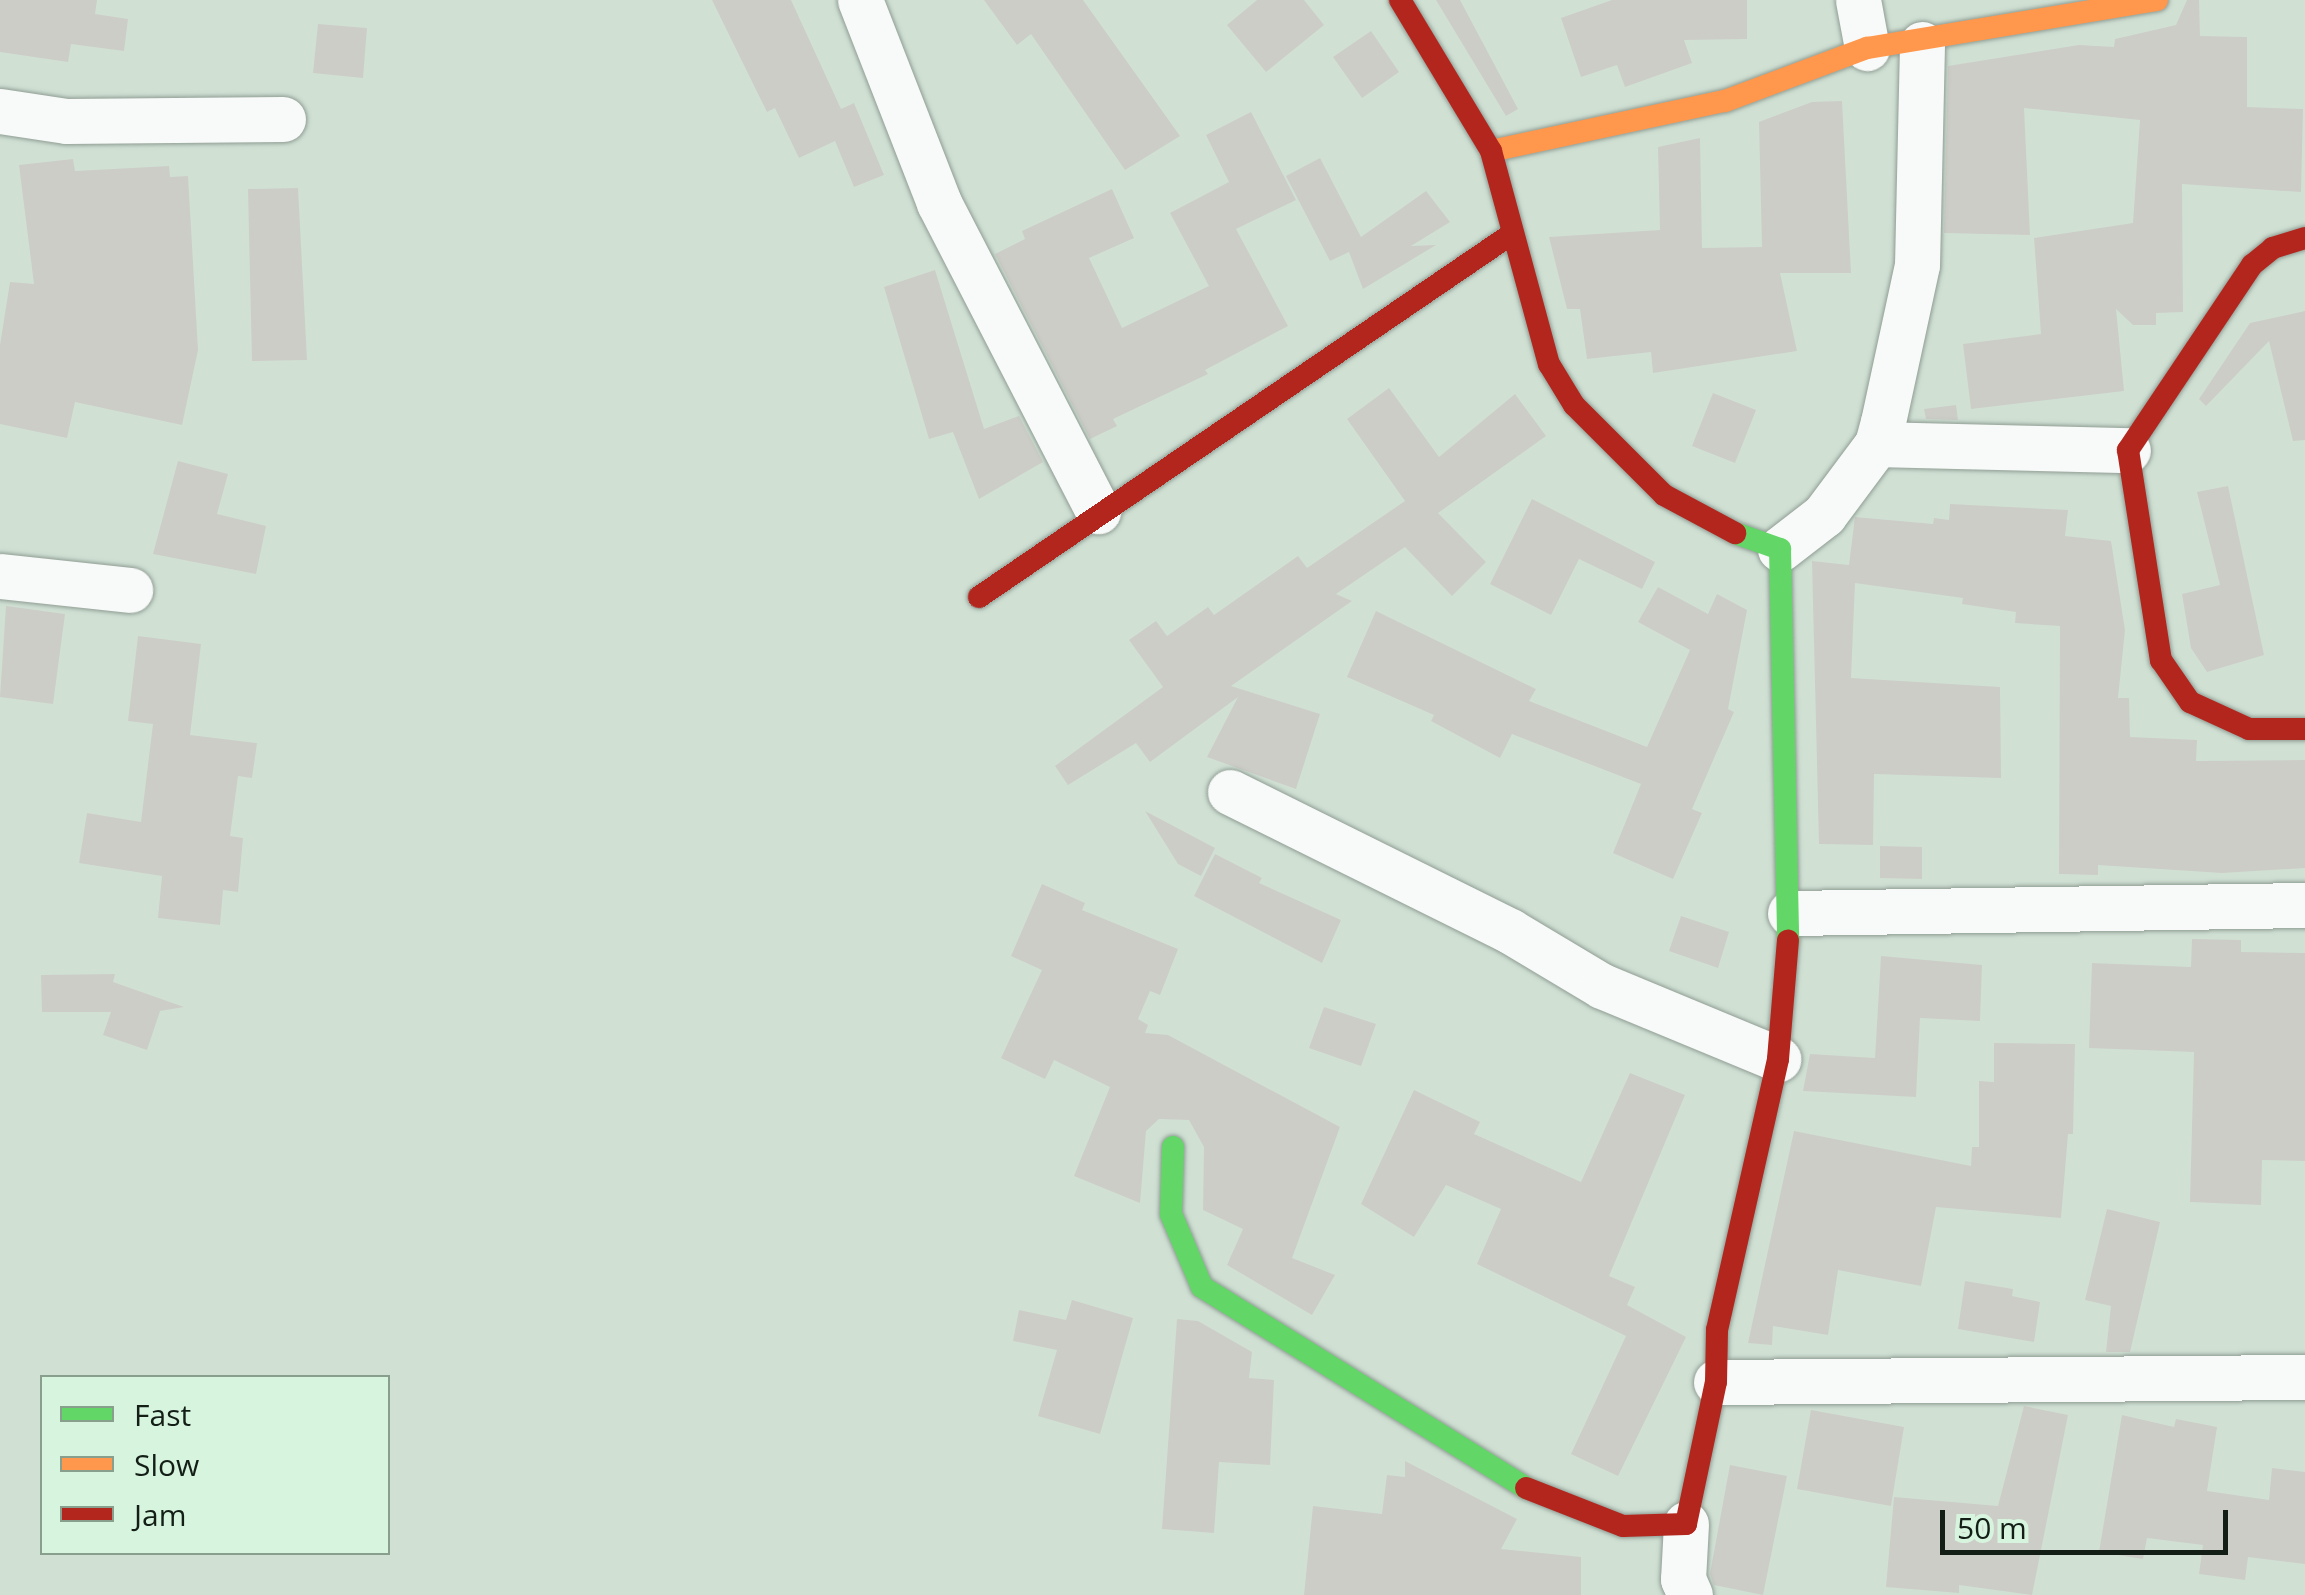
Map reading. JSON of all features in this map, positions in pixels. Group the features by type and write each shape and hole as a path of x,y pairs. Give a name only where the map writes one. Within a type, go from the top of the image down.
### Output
{"street":[{"path":"860,0 939,202 1098,511"},
{"path":"1400,0 1491,151 1510,235 1549,364 1574,405 1664,495 1718,527 1780,550"},
{"path":"1858,0 1867,48"},
{"path":"1491,151 1725,101 1867,48 1922,44 2157,0"},
{"path":"1780,550 1824,516 1877,444 1917,265 1922,44"},
{"path":"0,111 66,121 283,119"},
{"path":"980,597 1098,511 1510,235"},
{"path":"2305,238 2273,248 2252,266 2128,450 2162,660 2190,702 2249,730 2305,729"},
{"path":"1877,444 2128,450"},
{"path":"1690,1595 1684,1579 1686,1524 1716,1382 1718,1330 1778,1060 1790,914 1780,550"},
{"path":"0,576 130,590"},
{"path":"1230,792 1510,932 1602,986 1778,1060"},
{"path":"1790,914 2305,904"},
{"path":"1174,1148 1171,1214 1202,1288 1309,1350 1487,1469 1554,1502 1623,1526 1686,1524"},
{"path":"1716,1382 2305,1377"}],"building":[{"path":"0,0 97,0 95,14 128,19 124,51 71,44 68,62 0,52"},
{"path":"712,0 791,0 841,109 854,103 884,175 854,187 835,141 799,158 775,108 767,112"},
{"path":"984,0 1083,0 1180,136 1125,170 1031,34 1017,45"},
{"path":"1257,0 1304,0 1324,25 1266,72 1227,25"},
{"path":"1436,0 1460,0 1518,109 1506,116"},
{"path":"1612,0 1747,0 1747,39 1684,40 1692,63 1625,87 1617,65 1581,77 1561,18"},
{"path":"2187,0 2199,0 2200,36 2247,37 2247,107 2303,109 2301,192 2182,184 2183,312 2156,313 2156,325 2133,325 2116,309 2124,391 1971,409 1963,344 2041,334 2034,238 2133,223 2140,120 2024,108 2030,235 1944,233 1948,66 2079,45 2114,47 2115,39 2176,25"},
{"path":"318,24 367,28 363,78 313,73"},
{"path":"1371,31 1399,72 1362,98 1333,57"},
{"path":"1842,101 1851,273 1780,273 1797,351 1653,373 1651,352 1587,359 1580,309 1567,309 1549,237 1660,230 1658,147 1700,138 1702,248 1762,247 1759,122 1812,102"},
{"path":"1251,112 1296,200 1236,229 1288,326 1205,370 1208,374 1113,419 1117,426 1090,439 995,254 1025,239 1022,231 1112,189 1134,238 1089,258 1122,328 1209,286 1170,213 1229,182 1206,135"},
{"path":"1320,158 1361,237 1426,191 1450,222 1411,246 1436,245 1363,289 1349,252 1330,261 1286,176"},
{"path":"73,159 75,171 169,166 170,177 188,176 198,350 182,425 75,402 67,438 0,424 0,345 10,282 34,284 19,165"},
{"path":"298,188 307,360 252,361 248,189"},
{"path":"935,270 984,429 1019,416 1043,462 979,499 953,432 929,439 884,287"},
{"path":"2305,311 2305,440 2293,441 2269,341 2206,406 2199,399 2250,323"},
{"path":"1389,388 1439,457 1515,394 1546,436 1438,513 1486,562 1452,596 1405,547 1336,594 1352,601 1231,686 1320,714 1296,789 1207,757 1238,697 1150,762 1136,743 1068,785 1055,766 1163,687 1129,640 1156,621 1167,636 1208,607 1214,615 1298,556 1307,568 1405,501 1347,419"},
{"path":"1713,393 1756,410 1735,463 1692,446"},
{"path":"1956,405 1958,420 1926,419 1924,409"},
{"path":"178,461 228,474 217,514 266,526 256,574 153,554"},
{"path":"2228,486 2264,655 2207,672 2191,648 2182,594 2220,585 2197,492"},
{"path":"1532,499 1655,562 1642,589 1579,559 1551,615 1490,584"},
{"path":"1950,504 2068,510 2065,536 2111,541 2125,630 2118,698 2129,698 2130,737 2197,740 2196,761 2305,760 2305,868 2222,873 2098,865 2098,875 2059,874 2060,626 2015,623 2016,612 1962,604 1963,598 1855,583 1851,678 2000,687 2001,778 1874,774 1873,845 1819,844 1812,561 1849,565 1855,517 1933,524 1934,518 1949,520"},
{"path":"1658,587 1708,614 1717,594 1747,610 1728,709 1734,712 1692,809 1702,813 1673,879 1613,853 1641,784 1512,734 1500,758 1431,721 1434,715 1347,677 1376,611 1536,689 1529,701 1647,747 1690,650 1638,622"},
{"path":"6,606 65,614 53,704 0,697"},
{"path":"138,636 201,644 190,735 257,743 252,778 238,776 230,836 243,838 238,892 223,890 220,925 158,918 162,876 79,863 87,813 141,822 153,724 128,721"},
{"path":"1145,811 1215,848 1201,876 1178,864"},
{"path":"1880,846 1922,847 1922,879 1880,878"},
{"path":"1215,854 1262,878 1259,883 1341,920 1322,963 1194,896"},
{"path":"1042,884 1085,903 1082,910 1178,949 1160,995 1150,991 1138,1019 1148,1025 1145,1033 1168,1035 1340,1127 1292,1258 1335,1275 1312,1315 1227,1265 1243,1229 1203,1210 1204,1147 1189,1120 1159,1119 1146,1131 1140,1203 1074,1176 1110,1087 1054,1060 1045,1079 1001,1058 1042,970 1011,956"},
{"path":"1681,916 1729,932 1718,968 1669,951"},
{"path":"2192,939 2241,940 2241,952 2305,953 2305,1161 2262,1160 2261,1205 2190,1202 2194,1052 2089,1048 2092,963 2191,967"},
{"path":"1881,956 1982,965 1980,1021 1920,1018 1916,1097 1803,1091 1810,1054 1875,1058"},
{"path":"115,974 113,982 184,1007 160,1011 147,1050 103,1035 111,1012 42,1012 41,975"},
{"path":"1324,1007 1376,1024 1361,1066 1309,1048"},
{"path":"1994,1043 2075,1044 2073,1134 2068,1134 2061,1218 1936,1207 1921,1286 1838,1270 1828,1335 1773,1326 1772,1345 1748,1343 1794,1131 1971,1166 1972,1147 1979,1147 1979,1081 1994,1082"},
{"path":"1630,1073 1685,1095 1609,1276 1635,1287 1627,1305 1686,1337 1618,1476 1571,1454 1626,1336 1477,1264 1501,1209 1446,1185 1414,1237 1361,1204 1414,1090 1480,1122 1474,1134 1581,1182"},
{"path":"2107,1209 2160,1222 2130,1352 2106,1352 2111,1306 2085,1300"},
{"path":"1965,1281 2013,1289 2012,1296 2040,1302 2034,1342 1958,1329"},
{"path":"1072,1300 1133,1318 1100,1434 1038,1416 1057,1350 1013,1341 1019,1310 1066,1320"},
{"path":"1177,1319 1198,1321 1252,1352 1249,1378 1274,1380 1270,1465 1219,1462 1214,1533 1162,1529"},
{"path":"2024,1406 2068,1415 2032,1595 1959,1585 1959,1593 1886,1587 1894,1497 1998,1506"},
{"path":"1811,1410 1904,1427 1891,1506 1797,1489"},
{"path":"2122,1415 2174,1427 2176,1419 2217,1427 2207,1491 2269,1500 2272,1468 2305,1472 2305,1564 2248,1557 2245,1580 2199,1574 2203,1545 2147,1538 2143,1559 2099,1552"},
{"path":"1405,1461 1517,1519 1501,1549 1581,1557 1581,1595 1304,1595 1313,1506 1382,1514 1387,1475 1405,1477"},
{"path":"1730,1465 1787,1476 1763,1595 1714,1585 1710,1574"}],"traffic: fast":[{"path":"1735,533 1780,549 1788,940"},
{"path":"1173,1147 1171,1214 1202,1287 1526,1488"}],"traffic: slow":[{"path":"1491,151 1725,101 1867,48 2157,0"}],"traffic: jam":[{"path":"1400,0 1491,151 1549,364 1574,405 1664,495 1735,533"},
{"path":"979,597 1510,235"},
{"path":"2305,238 2273,248 2252,265 2128,450 2161,660 2190,702 2249,729 2305,729"},
{"path":"1526,1488 1623,1526 1686,1524 1716,1382 1717,1330 1778,1059 1788,940"}]}
